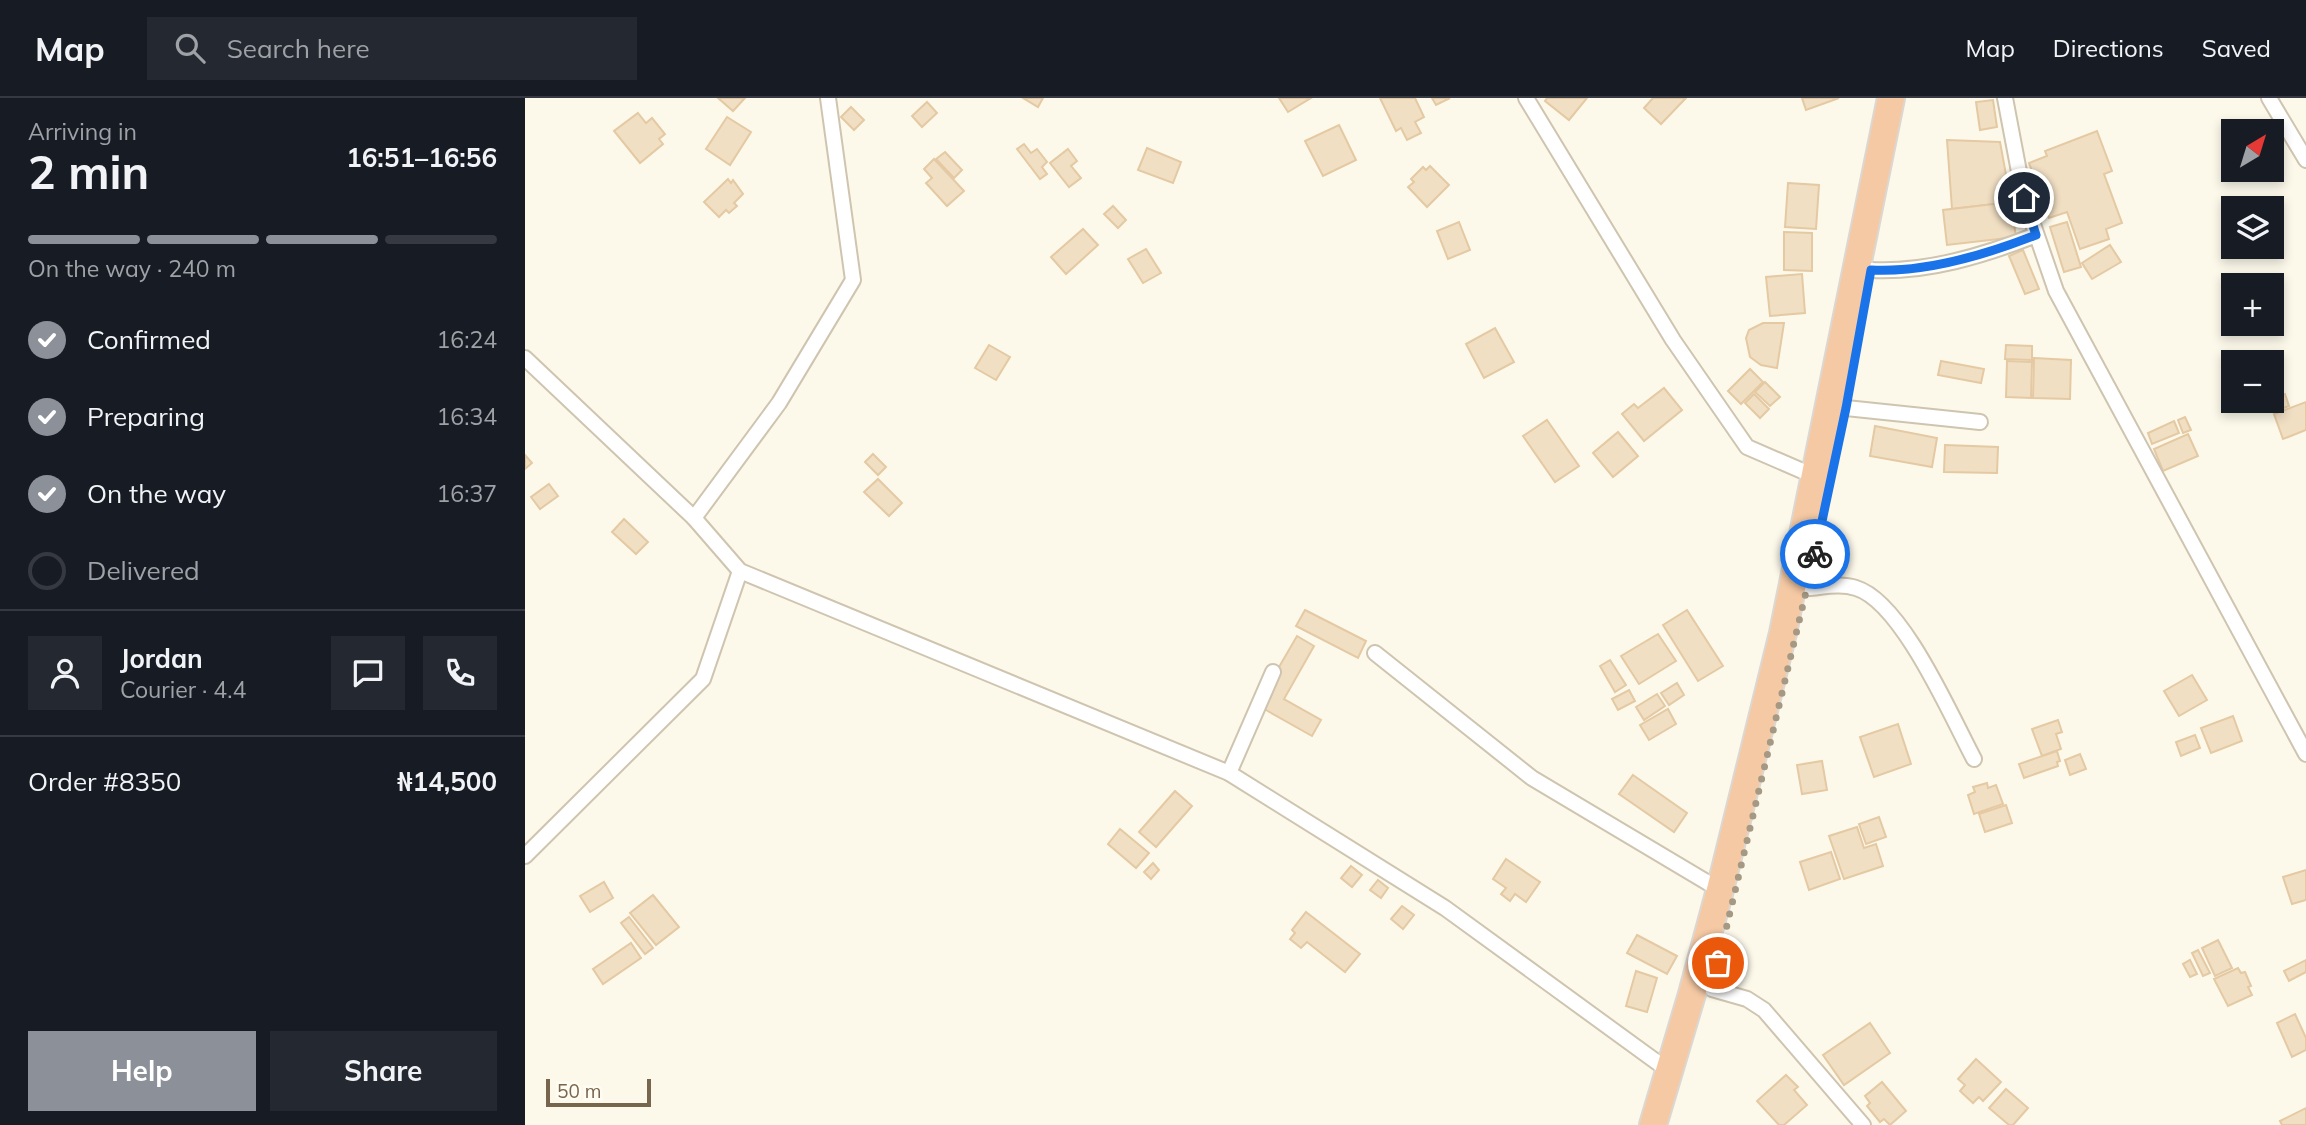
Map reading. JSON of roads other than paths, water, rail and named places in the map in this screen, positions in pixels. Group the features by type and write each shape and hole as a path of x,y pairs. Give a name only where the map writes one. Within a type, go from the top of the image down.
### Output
{"highway":[{"path":"1653,1125 1720,890 1783,634 1891,98"},
{"path":"1671,1125 1712,989 1808,589 1906,98"}],"street":[{"path":"694,518 779,403 853,280 828,98"},
{"path":"1526,98 1673,340 1747,447 1814,476"},
{"path":"2005,98 2024,198 2056,291 2306,754"},
{"path":"2269,98 2306,160"},
{"path":"1871,270 1900,272 1997,250 2036,235"},
{"path":"525,358 694,518 740,571 1230,773 1445,908 1669,1071"},
{"path":"1846,408 1980,422"},
{"path":"525,856 703,679 740,571"},
{"path":"1808,589 1842,585 1857,588 1870,594 1888,610 1905,630 1974,759"},
{"path":"1375,653 1532,778 1720,890"},
{"path":"1230,773 1273,672"},
{"path":"1712,989 1747,999 1764,1010 1863,1125"}]}
